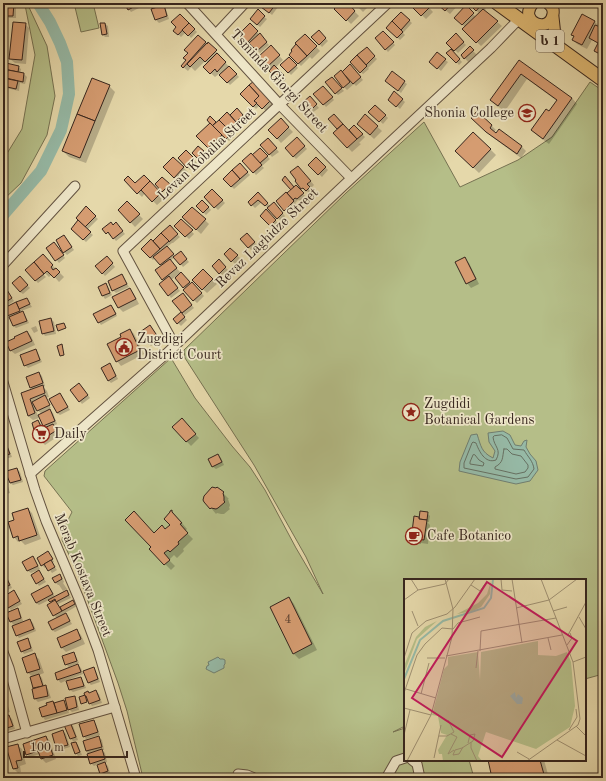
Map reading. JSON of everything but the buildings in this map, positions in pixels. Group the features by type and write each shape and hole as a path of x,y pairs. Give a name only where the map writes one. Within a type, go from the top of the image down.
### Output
{"highway":[{"name":"ს 1","path":"498,3 515,16 536,27 556,45 603,80"}],"main road":[{"path":"548,3 553,11 556,45"},
{"path":"515,16 532,4"},
{"path":"532,4 528,12 529,17 536,24 536,27 546,24 553,17"}],"street":[{"name":"Tsminda Giorgi Street","path":"187,3 280,105 351,178"},
{"path":"216,34 246,3"},
{"name":"Levan Kobalia Street","path":"175,346 123,251 388,3"},
{"name":"Revaz Laghidze Street","path":"30,474 175,346 351,178 485,53 515,16"},
{"path":"3,265 75,186"},
{"name":"Merab Kostava Street","path":"3,382 30,474 46,521 79,599 98,650 136,778"},
{"path":"3,652 9,668 27,733"},
{"path":"3,739 115,707"},
{"path":"389,778 388,775 396,762 404,758"},
{"path":"413,761 417,764 420,778"},
{"path":"238,774 247,775 254,778"}],"green space":[{"path":"24,3 27,3 47,46 55,96 47,135 21,183 3,200 3,160 22,129 35,55"},
{"path":"74,3 93,3 99,28 81,32"},
{"name":"Zugdidi Botanical Gardens","path":"590,82 603,91 603,674 586,679 586,579 404,579 404,726 393,732 404,728 404,761 469,761 474,778 143,778 127,711 118,683 78,574 62,540 64,528 72,512 44,476 45,471 171,358 195,398 250,467 265,490 323,594 306,557 254,465 185,358 184,350 346,193 424,122 460,187 518,160 552,137"}],"water":[{"path":"503,431 510,435 515,445 521,446 524,441 527,440 526,447 536,461 538,470 530,481 516,484 459,471 460,462 471,435 477,434 484,451 493,458 495,451 489,442 488,433"},
{"path":"218,657 225,660 224,668 214,673 206,669 209,665 208,662"}],"waterway":[{"path":"3,215 41,171 61,130 69,94 67,62 50,22 38,3"}],"place":[{"name":"Shonia College","path":"527,113"},
{"name":"Zugdigi District Court","path":"124,347"},
{"name":"Zugdidi Botanical Gardens","path":"411,412"},
{"name":"Daily","path":"41,434"},
{"name":"Cafe Botanico","path":"414,536"}]}
